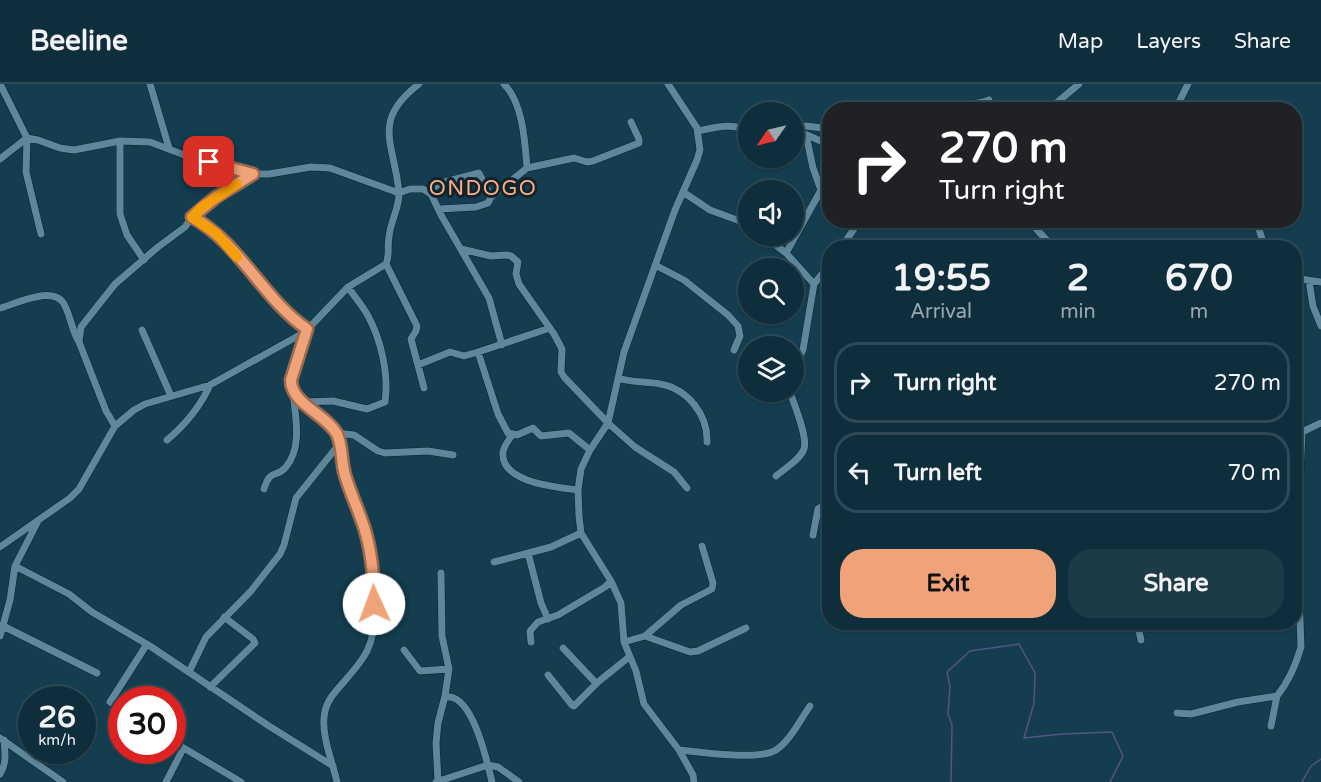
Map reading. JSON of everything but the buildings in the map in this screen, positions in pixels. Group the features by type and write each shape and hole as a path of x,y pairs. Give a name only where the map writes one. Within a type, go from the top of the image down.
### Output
{"street":[{"path":"0,84 27,138 26,172 41,234"},
{"path":"150,84 169,148"},
{"path":"0,547 79,489 115,426 134,410 145,404 210,385 306,330 348,287 386,264 389,258 389,237 399,193 388,123 394,108 419,84"},
{"path":"504,84 514,100 518,114 527,168"},
{"path":"668,84 698,131 697,160 655,265 624,352 608,423 590,450 581,469 578,490 581,532 611,581 623,610 624,642 636,671 644,704 679,750 694,782"},
{"path":"1057,102 1079,84"},
{"path":"1180,102 1188,84"},
{"path":"984,102 989,100"},
{"path":"439,209 476,207 488,203 491,197 527,168 574,158 587,162 639,143 630,122"},
{"path":"698,131 738,126"},
{"path":"804,126 822,128"},
{"path":"806,135 822,142"},
{"path":"786,253 821,190 813,168 806,135"},
{"path":"0,159 27,138 74,150 120,141 150,142 187,156 253,174 311,167 330,168 399,193 410,189 423,189 428,191 439,209 489,298 502,345"},
{"path":"120,141 120,214 127,235 144,260"},
{"path":"428,191 441,183 479,173 491,197"},
{"path":"79,342 81,327 115,284 185,227 192,217 216,197 253,174"},
{"path":"683,192 710,210 738,220"},
{"path":"192,217 217,234 278,305 306,330"},
{"path":"1035,228 1047,240"},
{"path":"777,246 814,284"},
{"path":"461,249 491,256 506,255 516,259 519,284 562,349 561,372 564,377 608,423 635,447 674,472 687,488"},
{"path":"386,264 417,326 411,339 424,388"},
{"path":"655,265 684,280 733,321 740,331 734,350"},
{"path":"804,344 814,284 822,274"},
{"path":"1302,280 1321,282"},
{"path":"1309,281 1313,306 1321,326"},
{"path":"303,402 333,401 368,409 385,402 387,384 380,349 368,315 348,287"},
{"path":"1,308 40,296 54,295 60,299 65,305 106,411 115,426"},
{"path":"418,365 450,352 464,356 550,328"},
{"path":"141,330 171,396"},
{"path":"264,489 271,474 285,469 293,456 297,441 291,380 306,330"},
{"path":"478,352 504,428 512,435 533,428 541,436 569,433 590,450"},
{"path":"618,378 629,382 662,384 682,393 699,410 707,430 707,442"},
{"path":"167,440 182,428 204,398 210,385"},
{"path":"293,392 336,433 340,443 344,473 364,527 374,579 372,637 367,650 326,707 325,733 338,782"},
{"path":"776,476 797,458 804,448 803,436 793,402"},
{"path":"1302,430 1321,423"},
{"path":"336,433 354,435 385,453 428,451 453,455"},
{"path":"512,435 503,454 508,470 513,475 534,482 578,490"},
{"path":"189,672 206,637 251,591 280,554 296,498 340,443"},
{"path":"813,535 818,509 822,505"},
{"path":"0,636 10,600 15,566 38,521"},
{"path":"494,562 551,547 581,532"},
{"path":"624,642 645,636 681,605 712,589 713,584 702,546"},
{"path":"528,553 541,603 548,619"},
{"path":"15,566 69,594 92,612 147,645 333,766"},
{"path":"441,573 442,636 449,669 438,723 436,782 488,765 498,767 519,782"},
{"path":"531,642 529,635 533,626 605,587 611,581"},
{"path":"210,687 255,643 224,617"},
{"path":"3,626 97,673"},
{"path":"645,636 690,652 698,651 746,628"},
{"path":"1139,630 1141,640"},
{"path":"1271,726 1277,696 1298,660 1301,647 1300,630"},
{"path":"120,686 147,645"},
{"path":"563,648 592,680 598,682"},
{"path":"404,650 420,671 449,669"},
{"path":"548,675 574,706 598,682 629,657"},
{"path":"445,696 455,698 464,706 472,721 492,782"},
{"path":"1178,713 1191,714 1238,702 1277,696"},
{"path":"679,750 754,756 768,754 777,750 785,742 810,706"},
{"path":"0,774 6,756 2,739"},
{"path":"2,739 63,782"},
{"path":"186,750 241,782"},
{"path":"166,782 175,764"}],"waterway":[{"path":"951,782 952,725 948,714 950,686 947,672 970,651 1019,644 1035,673 1034,703 1024,738 1112,732 1123,756 1110,782"},
{"path":"1302,782 1311,766 1321,759"}],"slow traffic":[{"path":"237,184 202,207 192,217 217,234 237,257"}],"district":[{"name":"ONDOGO","path":"483,188"}],"route":[{"path":"209,162 253,174 216,197 192,217 217,234 278,305 307,329 291,380 291,387 293,392 336,433 340,443 344,473 364,527 370,551 374,579 374,604"}]}
